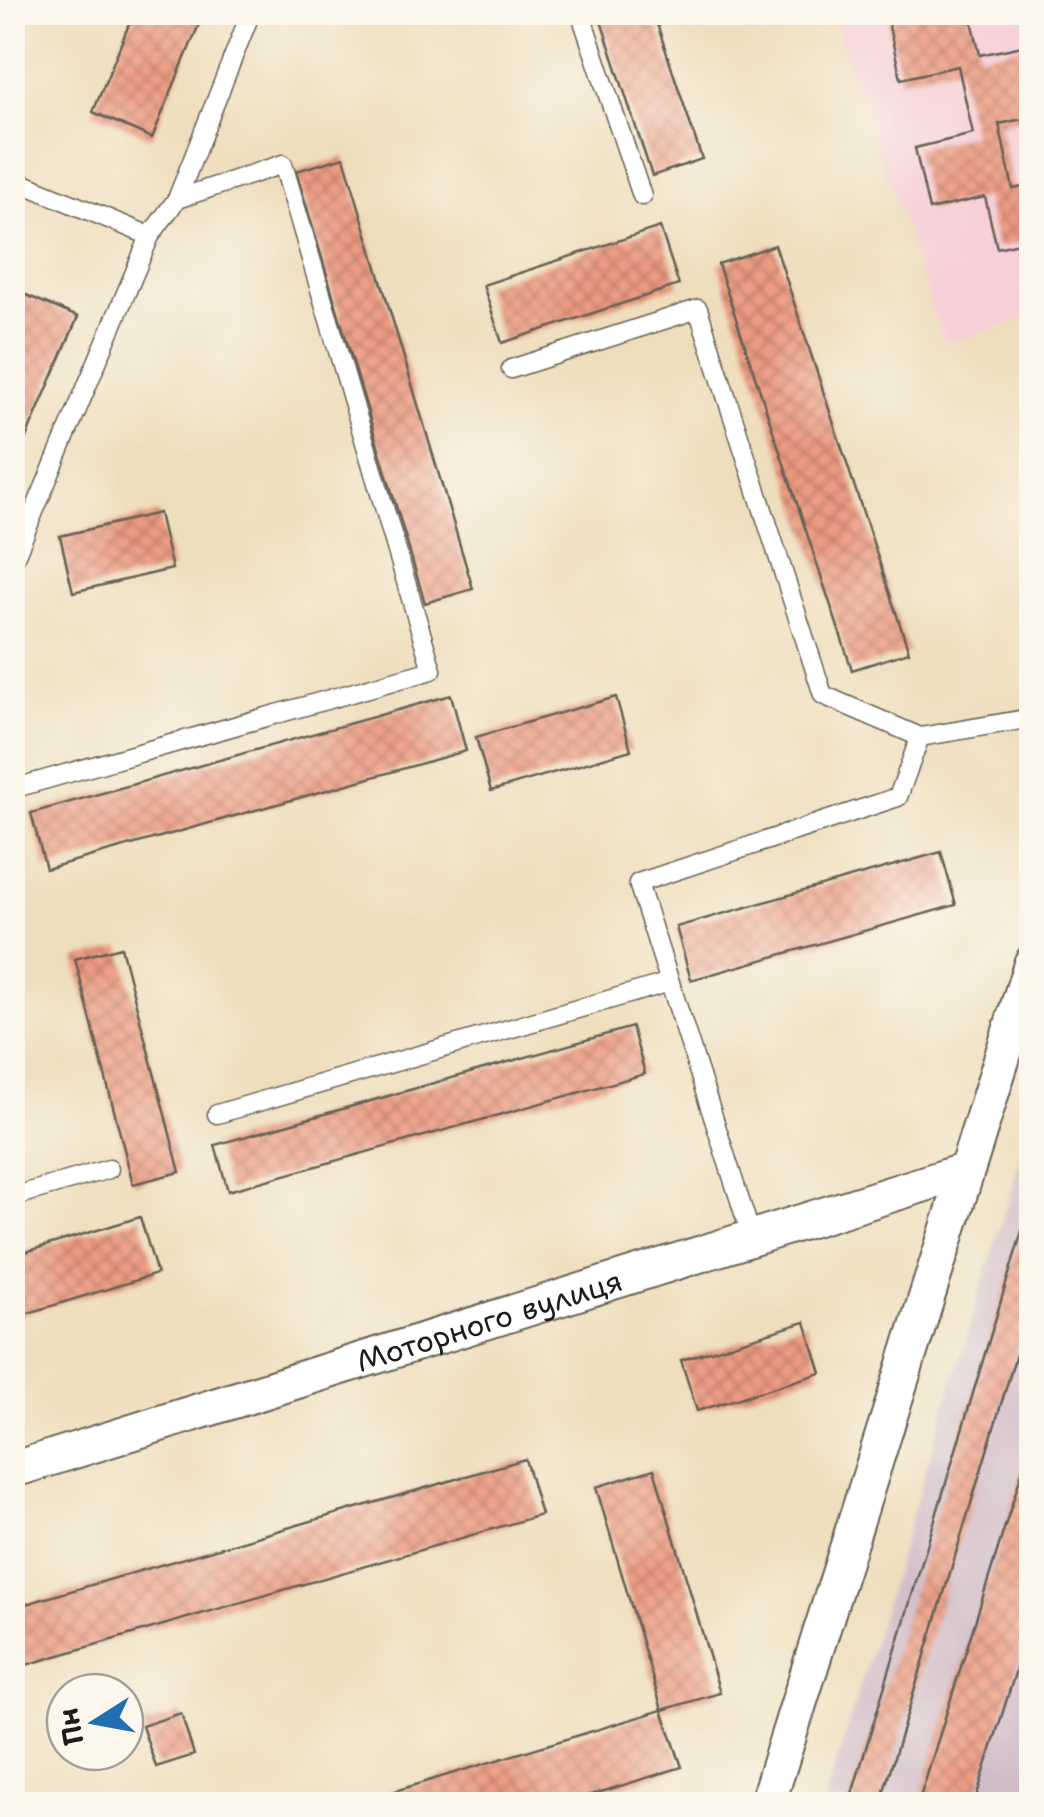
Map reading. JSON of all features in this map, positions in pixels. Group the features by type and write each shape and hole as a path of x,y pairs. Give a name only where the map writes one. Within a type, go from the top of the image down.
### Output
{"street":[{"path":"767,1804 1032,963"},
{"name":"Моторного вулиця","path":"12,1470 965,1171"}],"lane":[{"path":"12,564 150,236 176,199 251,12"},
{"path":"580,12 642,196"},
{"path":"12,789 432,670 283,164 176,199"},
{"path":"12,180 150,236"},
{"path":"512,369 698,308 823,695 920,737 1032,718"},
{"path":"752,1238 638,883 898,798 920,737"},
{"path":"217,1114 670,982"},
{"path":"12,1197 109,1169"}],"shaded area":[{"path":"831,13 1031,13 1031,317 944,343"},
{"path":"1031,1125 1031,1804 824,1804"}],"building":[{"path":"134,12 204,12 152,138 93,112"},
{"path":"598,12 653,12 702,159 652,176"},
{"path":"912,12 970,12 980,55 1032,44 1032,117 999,124 1013,189 1032,185 1032,240 997,248 985,197 929,210 915,148 973,134 958,66 901,79 887,18"},
{"path":"344,157 473,589 425,603 296,171"},
{"path":"660,227 679,285 502,343 483,285"},
{"path":"775,245 909,652 852,670 718,264"},
{"path":"12,289 78,317 12,470"},
{"path":"159,513 172,569 73,592 60,536"},
{"path":"451,695 466,751 46,869 31,813"},
{"path":"616,697 631,750 491,791 476,737"},
{"path":"941,852 956,905 691,980 676,927"},
{"path":"121,947 180,1172 133,1184 75,959"},
{"path":"632,1027 645,1074 228,1191 215,1145"},
{"path":"140,1217 157,1274 12,1318 12,1256"},
{"path":"1022,1231 1032,1234 1032,1302 880,1804 849,1804"},
{"path":"805,1322 821,1373 697,1411 681,1360"},
{"path":"1031,1443 1032,1619 974,1804 918,1804"},
{"path":"525,1459 541,1515 12,1669 12,1608"},
{"path":"654,1469 720,1693 662,1710 596,1487"},
{"path":"662,1710 682,1767 562,1804 378,1804 375,1797"},
{"path":"181,1713 194,1755 156,1767 145,1725"},
{"path":"1031,1769 1032,1804 1020,1804"}]}
